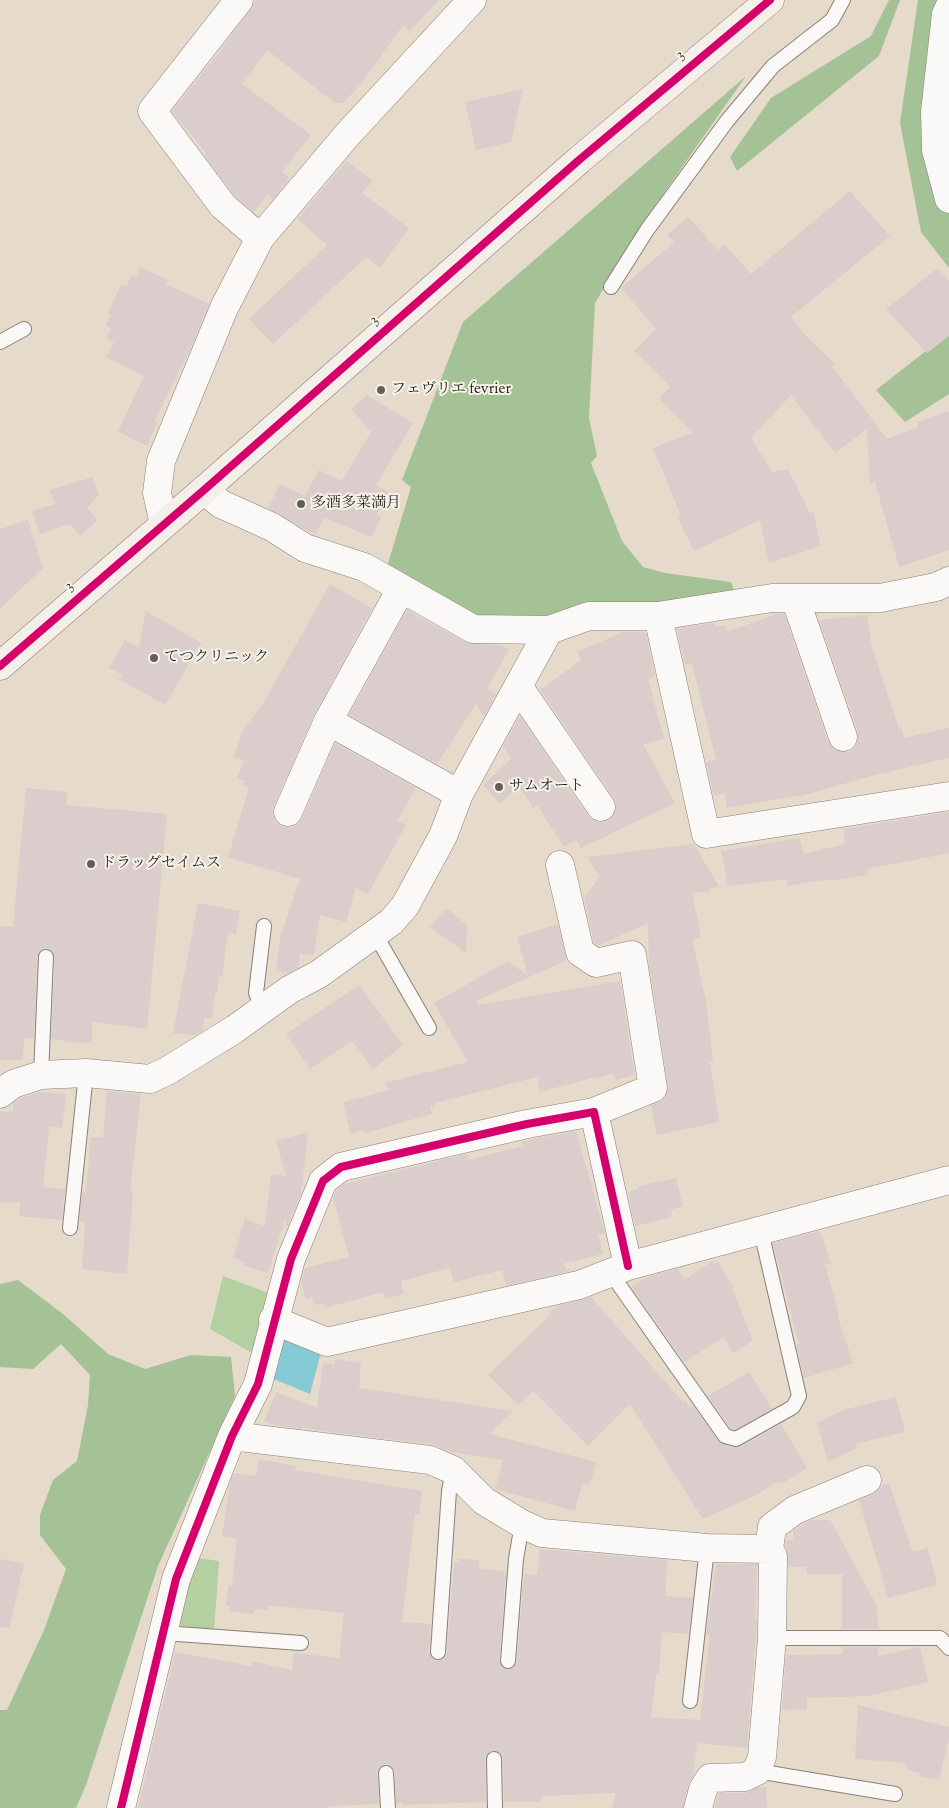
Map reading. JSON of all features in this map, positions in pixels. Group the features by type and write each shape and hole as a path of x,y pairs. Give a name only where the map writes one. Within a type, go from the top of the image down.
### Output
{"street":[{"path":"239,0 152,112 223,206 260,238"},
{"path":"164,524 157,493 161,461 224,308 260,238 348,134 472,0"},
{"name":"3","path":"0,666 204,490 578,160 770,0"},
{"path":"947,182 936,150 935,112 946,14 949,8"},
{"path":"204,490 221,504 272,527 305,548 364,567 473,629 549,630 589,616 658,616 772,598 880,598 936,587 949,580"},
{"path":"288,812 328,720 401,589"},
{"path":"795,598 843,737"},
{"path":"658,616 706,834 949,796"},
{"path":"0,1094 13,1084 41,1075 86,1073 150,1079 167,1071 235,1029 262,1008 319,974 391,922 405,906 443,836 459,794 549,630"},
{"path":"518,686 601,807"},
{"path":"328,720 459,794"},
{"path":"120,1808 176,1579 232,1436 258,1384 273,1320 291,1259 323,1181 341,1167 527,1124 594,1112 653,1088 632,955 596,963 580,952 560,866"},
{"path":"594,1112 619,1269"},
{"path":"273,1320 327,1342 579,1285 619,1269 949,1180"},
{"path":"232,1436 430,1460 453,1470 484,1501 522,1524 542,1533 707,1548 757,1548 769,1550"},
{"path":"698,1808 703,1788 710,1778 745,1777 757,1771 762,1757 772,1638 773,1556 769,1550 772,1527 795,1510 867,1480"}],"lane":[{"path":"611,287 647,230 727,121 773,66 832,20 843,0"},
{"path":"0,342 24,329"},
{"path":"262,1008 256,992 264,926"},
{"path":"375,934 429,1028"},
{"path":"41,1075 46,957"},
{"path":"70,1228 86,1073"},
{"path":"619,1269 726,1436 736,1439 793,1407 799,1396 761,1231"},
{"path":"438,1652 449,1491 453,1470"},
{"path":"508,1661 516,1559 522,1524"},
{"path":"690,1701 707,1548"},
{"path":"164,1633 301,1643"},
{"path":"772,1638 940,1638 949,1648"},
{"path":"494,1759 495,1808"},
{"path":"757,1771 895,1794"},
{"path":"386,1772 388,1808"}],"green space":[{"path":"889,0 900,0 879,56 737,171 730,157 771,98 871,36"},
{"path":"918,0 949,0 949,268 921,232 900,123"},
{"path":"746,76 640,227 595,303 589,418 597,456 591,463 622,541 643,567 665,573 731,582 734,590 731,596 548,624 485,623 387,567 411,487 402,480 463,322"},
{"path":"949,333 949,394 905,422 876,390"},
{"path":"223,1276 271,1294 252,1353 210,1329"},
{"path":"18,1280 63,1314 108,1354 145,1369 191,1355 231,1357 235,1396 158,1566 86,1785 76,1808 0,1808 0,1710 7,1710 44,1630 66,1569 40,1535 40,1515 53,1480 77,1461 88,1405 90,1375 61,1344 33,1369 0,1367 0,1284"},
{"path":"191,1557 219,1561 214,1631 184,1627 175,1622"}],"water":[{"path":"281,1333 321,1352 310,1394 271,1378"}],"building":[{"path":"257,0 439,0 410,31 403,25 361,84 343,103 335,103 267,50 242,84 311,135 282,172 290,178 273,199 268,194 254,212 234,195 204,155 206,153 172,111 221,50"},
{"path":"523,89 511,142 476,150 465,102"},
{"path":"347,161 373,181 362,193 409,228 380,268 366,257 273,344 249,319 327,245 297,219"},
{"path":"850,191 890,236 791,317 805,335 835,364 832,366 887,439 918,427 917,422 949,411 949,550 899,567 875,482 870,484 867,429 835,453 791,395 751,438 772,472 788,469 810,513 813,511 821,546 769,563 760,520 694,551 678,518 681,516 653,448 693,432 659,398 670,387 634,351 656,329 621,288 674,242 667,235 688,217 718,250 724,244 751,274"},
{"path":"140,267 168,280 166,284 209,304 189,352 155,420 158,422 147,446 118,432 144,376 106,357 114,342 106,338 111,328 106,326 111,315 108,313 121,284 126,287 132,275 136,277"},
{"path":"938,268 949,281 949,336 927,353 886,309"},
{"path":"367,395 413,423 376,485 388,492 377,514 381,517 372,537 324,518 315,535 268,508 280,484 305,496 319,470 342,481 371,432 351,409"},
{"path":"93,477 99,495 87,508 98,520 80,536 70,524 40,534 32,511 55,504 50,490"},
{"path":"28,520 43,568 0,609 0,529"},
{"path":"330,584 372,608 314,715 274,806 272,813 275,821 281,826 289,828 297,825 302,819 335,743 416,788 397,821 406,825 368,894 356,888 346,922 320,915 314,955 300,954 298,968 288,973 276,971 280,938 300,879 228,857 249,788 243,786 245,781 237,778 244,761 234,757 243,730 263,704"},
{"path":"407,610 466,643 501,645 509,650 487,689 496,694 484,716 476,704 437,764 349,715"},
{"name":"てつクリニック","path":"146,611 201,643 165,705 119,679 122,675 109,668 125,640 139,648"},
{"path":"778,614 784,614 828,742 833,749 849,752 854,748 858,740 858,732 819,620 867,615 871,644 904,738 949,728 949,758 875,775 797,797 727,808 725,793 714,796 706,762 716,760 692,663 685,665 677,629 714,623 715,627 725,625 728,631"},
{"path":"623,632 643,632 646,634 655,676 648,679 664,739 643,744 675,803 581,848 576,840 564,847 537,805 533,808 519,786 500,804 483,785 511,759 503,746 520,716 588,816 594,821 602,823 610,820 617,806 614,798 540,690 581,660 577,652"},
{"path":"26,788 67,792 66,805 167,814 147,1029 92,1022 92,1043 65,1042 65,1040 51,1039 55,957 51,950 46,948 39,952 37,957 34,1038 24,1038 23,1060 0,1060 0,926 13,927"},
{"path":"949,812 949,853 867,869 868,875 830,881 830,879 787,886 787,879 728,886 721,851 799,838 804,854 845,844 844,829"},
{"path":"694,844 719,887 709,888 710,891 692,893 701,938 692,940 706,1000 713,1062 710,1062 719,1122 657,1135 651,1106 665,1098 668,1086 649,964 648,923 598,946 594,943 584,898 600,877 587,857"},
{"path":"198,903 240,911 236,934 228,932 222,976 219,976 212,1018 204,1017 203,1031 195,1035 173,1033"},
{"path":"446,908 467,925 466,953 430,927"},
{"path":"558,924 567,960 476,1001 478,1005 620,981 635,1075 616,1080 613,1073 596,1079 596,1077 540,1092 537,1077 435,1103 435,1106 430,1107 432,1114 365,1133 364,1130 351,1134 343,1102 390,1090 384,1083 468,1062 434,1003 508,961 528,976 517,937"},
{"path":"359,985 403,1045 373,1069 352,1041 310,1069 286,1034"},
{"path":"107,1091 141,1094 130,1191 133,1191 127,1274 82,1269 85,1222 79,1221 83,1191 86,1191 91,1137 103,1138"},
{"path":"41,1092 66,1094 62,1128 49,1126 43,1187 65,1189 62,1220 19,1216 20,1203 0,1202 0,1111 13,1112 14,1103 20,1098"},
{"path":"576,1131 605,1234 598,1235 603,1254 562,1264 569,1271 506,1286 502,1270 454,1282 450,1268 401,1281 404,1294 385,1299 383,1292 325,1308 324,1303 314,1305 312,1297 306,1299 301,1281 305,1268 349,1257 333,1197 336,1191 344,1184 467,1154 468,1160 522,1146 521,1142 524,1141"},
{"path":"308,1132 301,1194 287,1227 285,1219 268,1273 244,1266 245,1262 233,1258 245,1219 265,1226 271,1174 286,1176 276,1141"},
{"path":"676,1178 683,1206 671,1210 672,1217 635,1226 628,1192 638,1189 639,1186"},
{"path":"820,1231 831,1264 825,1264 839,1315 837,1315 853,1363 804,1378 796,1345 799,1344 773,1243"},
{"path":"712,1261 715,1264 718,1261 733,1287 753,1341 733,1353 724,1337 684,1362 631,1286 650,1276 678,1269 684,1280"},
{"path":"591,1297 683,1402 685,1400 689,1407 693,1405 718,1441 734,1447 740,1447 781,1424 807,1468 780,1484 778,1481 756,1495 703,1519 630,1404 588,1446 533,1391 518,1405 488,1375 551,1314 549,1312 558,1306"},
{"path":"335,1359 361,1363 359,1388 513,1411 489,1434 596,1462 590,1485 582,1484 575,1511 495,1489 503,1460 452,1452 432,1444 321,1431 303,1427 302,1429 275,1425 264,1421 276,1392 317,1408 323,1363 335,1365"},
{"path":"749,1372 772,1409 735,1430 730,1428 708,1396"},
{"path":"896,1397 905,1432 855,1444 857,1448 828,1462 817,1423 843,1410"},
{"path":"259,1459 296,1466 295,1470 422,1491 419,1514 415,1513 402,1622 431,1624 429,1652 433,1659 437,1661 442,1660 447,1653 454,1562 458,1562 459,1559 479,1560 479,1568 506,1572 499,1660 503,1668 508,1670 515,1666 517,1662 524,1574 537,1575 540,1549 667,1560 665,1596 693,1598 689,1634 662,1632 659,1673 656,1674 651,1717 700,1720 710,1635 706,1635 716,1564 757,1564 755,1619 757,1619 747,1748 697,1743 693,1776 688,1785 683,1808 612,1808 616,1793 543,1796 539,1802 504,1802 503,1758 501,1754 494,1750 489,1752 485,1759 486,1802 402,1805 402,1803 396,1803 395,1772 393,1768 386,1764 381,1766 377,1773 379,1804 329,1806 329,1808 138,1808 175,1652 251,1666 252,1661 292,1670 294,1653 339,1658 344,1613 268,1605 267,1610 254,1609 254,1614 229,1611 229,1606 226,1606 228,1585 232,1585 237,1538 222,1536 230,1483 234,1473 256,1476"},
{"path":"889,1483 913,1552 928,1548 937,1585 888,1598 859,1500 873,1494 881,1486"},
{"path":"811,1520 830,1520 877,1606 878,1629 842,1629 842,1574 807,1574 806,1567 788,1567 786,1540 793,1540 793,1531"},
{"path":"0,1559 24,1564 9,1628 0,1627"},
{"path":"842,1647 878,1647 878,1656 920,1647 928,1682 868,1696 807,1698 807,1709 782,1710 786,1655 842,1654"},
{"path":"858,1705 949,1727 949,1737 939,1780 919,1776 920,1773 907,1770 908,1766 905,1766 905,1763 855,1759"},
{"path":"759,1787 766,1787 767,1808 714,1808 719,1793 746,1793"}],"cycle path":[{"path":"0,666 204,490 579,160 770,0"},
{"path":"121,1808 176,1579 232,1436 258,1384 291,1259 323,1181 341,1167 527,1124 594,1112 628,1266"}],"place":[{"name":"フェヴリエ fevrier","path":"381,390"},
{"name":"多酒多菜満月","path":"301,504"},
{"name":"てつクリニック","path":"154,658"},
{"name":"サムオート","path":"499,787"},
{"name":"ドラッグセイムス","path":"91,864"}]}
